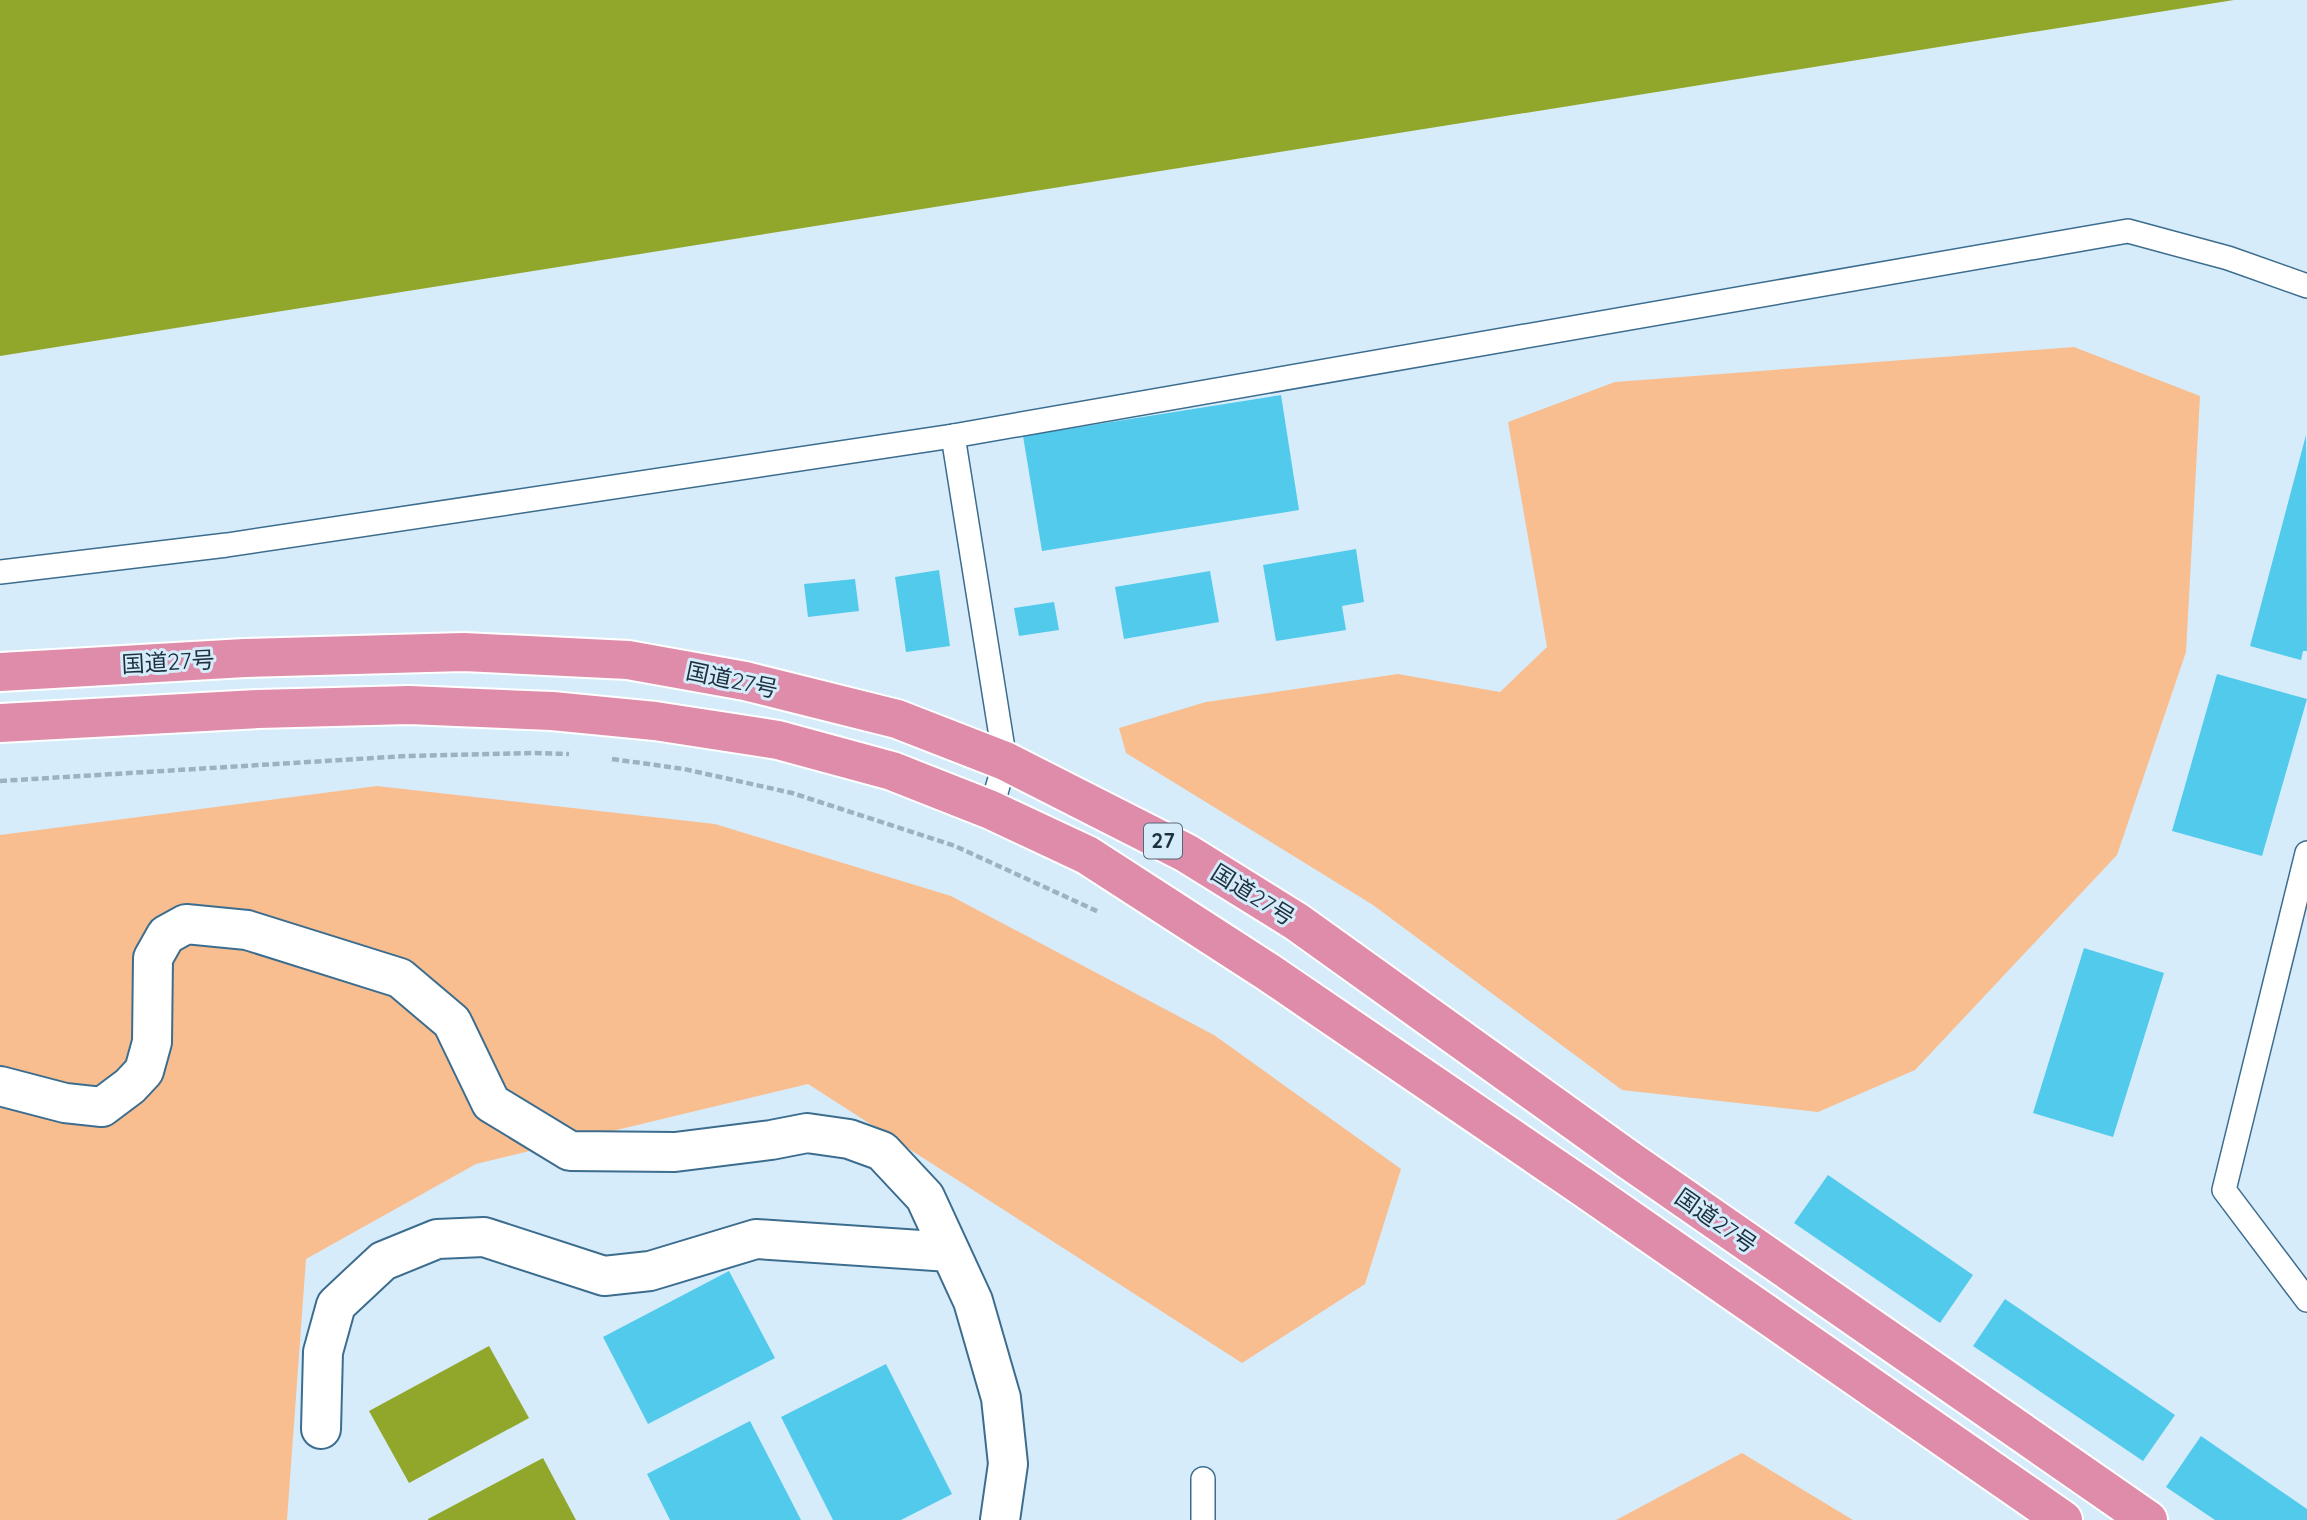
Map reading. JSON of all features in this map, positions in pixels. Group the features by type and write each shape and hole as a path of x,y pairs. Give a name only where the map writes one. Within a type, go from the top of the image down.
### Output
{"highway":[{"name":"国道27号","path":"0,672 245,658 464,652 628,660 745,681 897,719 1005,761 1186,853 1297,922 1629,1160 2148,1520"},
{"name":"国道27号","path":"0,723 258,709 409,705 552,711 655,721 778,740 892,771 991,810 1087,855 1268,972 2063,1520"}],"street":[{"path":"0,1086 65,1104 102,1107 130,1086 144,1071 152,1042 153,958 166,935 186,924 247,930 400,978 452,1022 491,1104 570,1151 675,1152 807,1133 849,1139 882,1151 925,1197 973,1301 1001,1398 1008,1464 1000,1520"},
{"path":"321,1429 323,1352 336,1305 383,1261 437,1239 484,1237 604,1276 650,1270 756,1239 950,1252"}],"lane":[{"path":"0,572 228,545 953,436 2128,231 2228,258 2307,286"},
{"path":"953,436 1005,761 991,810"},
{"path":"2307,853 2224,1190 2307,1300"},
{"path":"1203,1479 1203,1520"}],"path":[{"path":"0,781 406,756 533,752 580,755"},
{"path":"605,758 684,769 792,793 955,846 1107,917"}],"shaded area":[{"path":"0,0 2234,0 0,356"},
{"path":"2074,347 2200,396 2186,652 2117,855 1915,1070 1818,1112 1622,1090 1373,905 1126,753 1119,728 1206,702 1398,674 1500,692 1547,647 1508,422 1615,382"},
{"path":"377,786 715,824 951,896 1214,1035 1401,1169 1365,1284 1242,1363 808,1084 476,1164 306,1259 287,1520 0,1520 0,835"},
{"path":"489,1346 529,1418 409,1483 369,1411"},
{"path":"1742,1453 1853,1520 1616,1520"},
{"path":"543,1458 576,1520 428,1520 428,1519"}],"building":[{"path":"1281,395 1299,510 1042,551 1023,436"},
{"path":"2306,435 2307,651 2303,651 2301,660 2250,646"},
{"path":"1356,549 1364,602 1342,606 1346,630 1276,641 1263,565"},
{"path":"939,570 950,646 906,652 895,577"},
{"path":"1210,571 1219,622 1124,639 1115,587"},
{"path":"855,579 859,611 808,617 804,584"},
{"path":"1054,602 1059,630 1019,636 1014,608"},
{"path":"2217,674 2307,699 2262,856 2172,831"},
{"path":"2084,948 2164,973 2113,1137 2033,1113"},
{"path":"1828,1175 1973,1275 1940,1323 1794,1223"},
{"path":"729,1271 775,1358 648,1424 603,1337"},
{"path":"2005,1299 2175,1415 2143,1461 1973,1346"},
{"path":"886,1364 952,1494 901,1520 833,1520 781,1417"},
{"path":"750,1421 801,1520 670,1520 647,1474"},
{"path":"2201,1436 2307,1509 2307,1520 2215,1520 2166,1487"}]}
